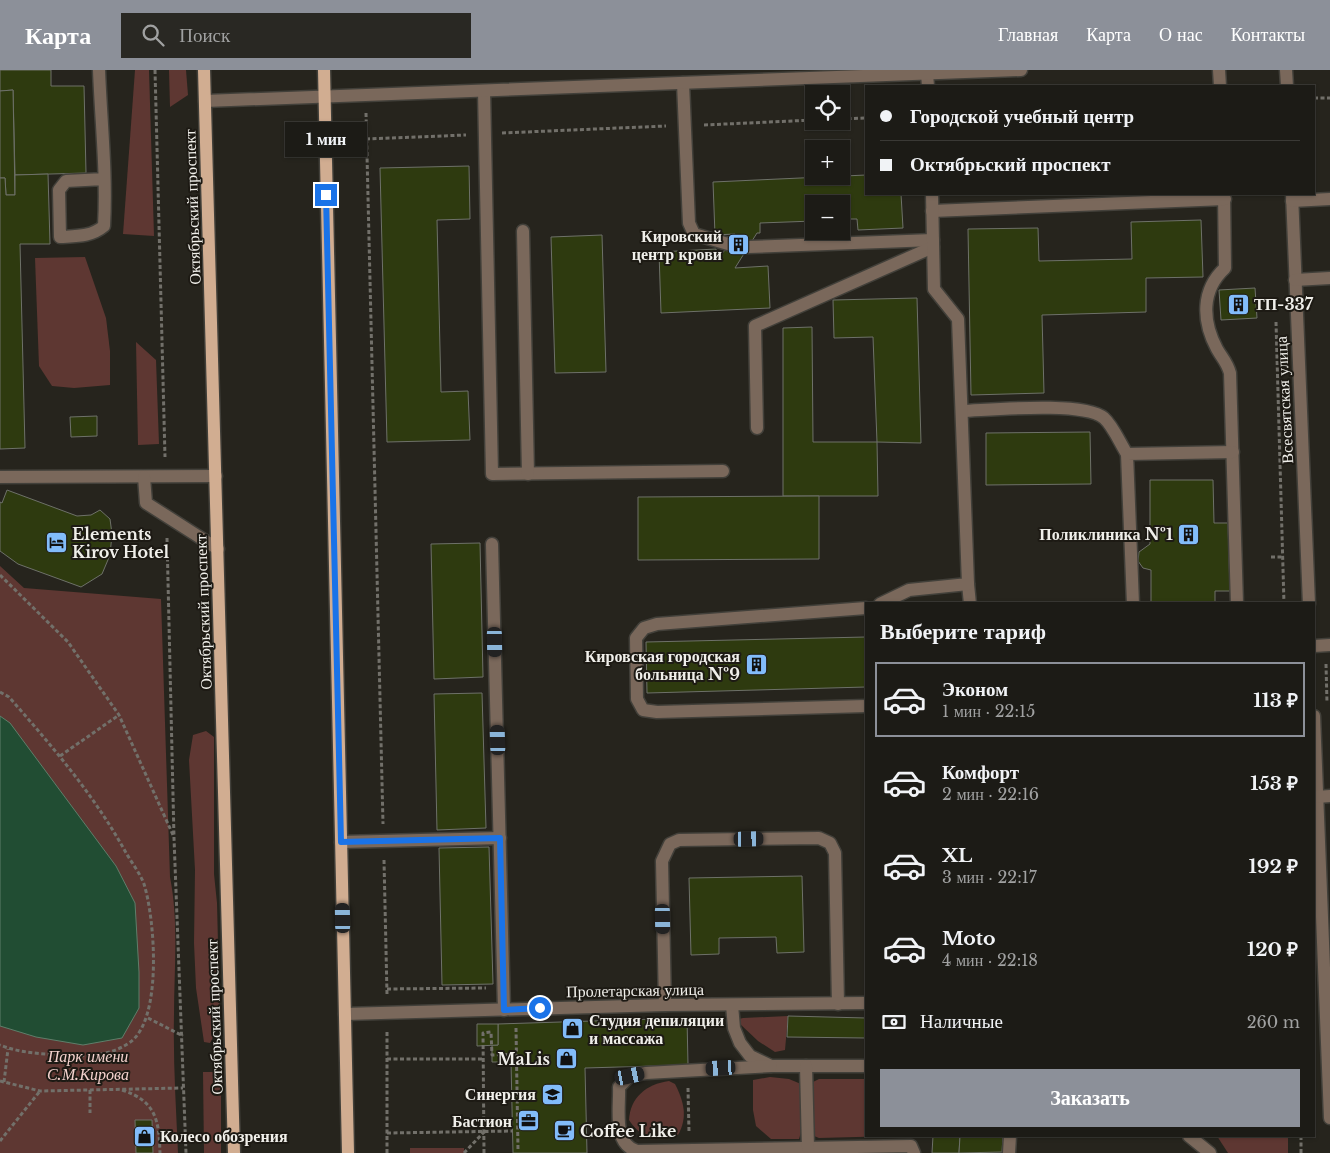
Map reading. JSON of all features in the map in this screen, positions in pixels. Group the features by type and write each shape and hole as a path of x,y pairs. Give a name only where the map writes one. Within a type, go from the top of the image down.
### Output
{"main road":[{"name":"Октябрьский проспект","path":"204,70 234,1153"},
{"path":"324,70 348,1153"}],"street":[{"path":"99,70 104,179 104,226 97,232 85,236 60,236 59,190 66,181 104,179"},
{"path":"205,101 683,83 928,80 1021,70"},
{"path":"1219,70 1220,85"},
{"path":"1286,70 1287,85"},
{"path":"683,83 689,223 694,234 728,244"},
{"path":"484,91 492,474 723,471"},
{"path":"932,195 934,288 958,319 970,602"},
{"path":"932,210 1225,196 1225,268 1214,278 1206,298 1208,330 1218,351 1227,362 1230,372 1237,602"},
{"path":"1292,197 1330,199"},
{"name":"Всесвятская улица","path":"1292,197 1309,602"},
{"path":"523,231 528,474"},
{"path":"748,247 933,243"},
{"path":"757,428 755,326 933,243"},
{"path":"1295,280 1330,278"},
{"path":"962,411 1066,408 1088,410 1104,419 1127,454 1133,602"},
{"path":"1127,454 1233,452"},
{"path":"0,477 216,476"},
{"path":"144,477 146,503 218,550"},
{"path":"492,544 504,1010"},
{"path":"884,602 909,590 968,584"},
{"path":"865,608 657,624 644,628 636,638 637,699 642,710 657,712 865,706"},
{"path":"1315,646 1330,645"},
{"path":"1315,731 1319,792 1323,1002 1329,1063 1330,1118"},
{"path":"341,842 500,838"},
{"path":"665,1005 662,861 670,844 679,840 819,838 830,843 835,853 838,1004"},
{"name":"Пролетарская улица","path":"345,1014 665,1005 865,1004"},
{"path":"732,1005 734,1028 740,1043 750,1056 770,1066"},
{"path":"865,1066 770,1066 688,1070 630,1076 619,1087 622,1141 628,1148 637,1151 912,1145"},
{"path":"806,1066 808,1148"},
{"path":"1009,1153 1010,1137"},
{"path":"1190,1137 1210,1153"}],"path":[{"path":"155,70 165,477"},
{"path":"1315,98 1330,98"},
{"path":"366,110 384,841 387,1153"},
{"path":"850,119 865,118"},
{"path":"366,139 805,120"},
{"path":"1276,321 1284,602"},
{"path":"166,516 174,838 186,1153"},
{"path":"0,575 68,642 119,715 174,838"},
{"path":"0,692 9,697 60,756 110,823 143,883 151,918 154,979 148,1018 130,1043 97,1057 44,1054 8,1049 0,1045"},
{"path":"60,756 119,715"},
{"path":"148,1018 183,1036"},
{"path":"516,1028 518,1150"},
{"path":"484,1153 483,1032 491,1032 492,1055 517,1054"},
{"path":"8,1049 2,1081 40,1090 184,1088"},
{"path":"387,1059 484,1059"},
{"path":"688,1070 690,1150"},
{"path":"119,1089 137,1097 148,1104 154,1111 157,1120 160,1153"},
{"path":"0,1141 40,1090"},
{"path":"90,1090 90,1113"},
{"path":"464,1153 484,1132"},
{"path":"387,1133 513,1132"},
{"path":"1301,1137 1301,1153"}],"green space":[{"path":"135,70 149,70 154,236 123,234"},
{"path":"169,70 186,70 188,95 170,107"},
{"path":"85,257 106,318 110,351 110,385 74,388 52,386 39,366 35,258"},
{"path":"136,342 156,360 159,444 138,445"},
{"name":"Парк имени С.М.Кирова","path":"0,566 24,588 161,599 170,877 175,929 174,1050 178,1153 0,1153"},
{"path":"206,731 214,737 214,874 217,903 220,1024 210,1043 204,1042 196,988 194,943 195,870 189,760 193,735"},
{"path":"788,1016 785,1050 775,1052 758,1041 739,1023 739,1019 743,1018"},
{"path":"203,1072 214,1072 221,1079 221,1153 204,1153"},
{"path":"770,1077 789,1079 801,1084 802,1129 799,1139 771,1139 756,1126 753,1110 753,1080"},
{"path":"819,1079 865,1079 865,1137 819,1138 814,1136 811,1088 813,1082"},
{"path":"669,1081 675,1084 683,1103 684,1116 678,1135 656,1138 644,1135 629,1120 632,1105 646,1089"},
{"path":"1218,1137 1288,1137 1288,1153 1228,1153"},
{"path":"410,1148 464,1148 464,1153 410,1153"}],"shaded area":[{"path":"0,716 10,723 116,866 135,903 139,1008 122,1038 83,1045 36,1037 0,1026"}],"building":[{"path":"0,70 51,70 51,86 84,86 86,173 15,175 13,90 0,91"},
{"path":"13,90 15,195 6,195 5,178 0,178 0,91"},
{"path":"469,166 470,219 437,220 441,392 468,391 470,440 387,442 380,168"},
{"path":"48,174 50,244 20,244 25,448 0,449 0,178 5,178 6,195 15,195 15,175"},
{"name":"Кировский центр крови","path":"865,175 865,195 901,195 903,228 858,230 857,219 850,219 850,195 805,195 805,221 760,223 760,233 757,233 735,268 768,266 770,308 661,313 659,252 716,249 717,262 735,234 715,235 713,182 805,178 805,185 850,185 850,176"},
{"path":"1201,220 1203,277 1146,278 1146,312 1042,315 1044,393 971,395 968,229 1038,228 1039,261 1132,259 1131,222"},
{"path":"602,235 606,372 555,373 551,237"},
{"name":"ТП-337","path":"1255,288 1257,318 1221,320 1219,290"},
{"path":"917,298 921,443 877,442 873,337 834,338 833,300"},
{"path":"812,327 813,442 877,442 878,496 783,496 783,328"},
{"path":"97,416 97,436 71,437 70,417"},
{"path":"1090,432 1091,484 986,485 986,433"},
{"name":"Поликлиника №1","path":"1150,480 1213,480 1214,523 1228,523 1230,591 1215,591 1215,602 1151,602 1151,570 1143,568 1138,561 1139,552 1150,544"},
{"name":"Elements Kirov Hotel","path":"7,490 77,516 91,515 100,510 110,519 112,534 110,555 102,574 81,587 18,564 0,551 0,502 2,503"},
{"path":"819,496 819,559 638,560 638,497"},
{"path":"480,543 483,677 434,679 431,544"},
{"name":"Кировская городская больница №9","path":"865,637 865,687 647,693 646,642"},
{"path":"482,693 486,828 437,830 434,694"},
{"path":"489,847 493,984 442,985 439,848"},
{"path":"802,876 804,952 777,953 776,937 719,938 719,954 691,955 689,878"},
{"path":"788,1016 865,1018 865,1038 787,1037"},
{"path":"687,1018 688,1065 585,1068 587,1153 513,1153 511,1062 492,1062 492,1045 498,1045 498,1024"},
{"path":"477,1024 498,1024 498,1045 477,1046"},
{"name":"Колесо обозрения","path":"135,1120 152,1120 153,1153 136,1153"},
{"path":"933,1137 960,1137 959,1153 932,1153"},
{"path":"960,1137 1003,1137 1002,1152 959,1153"}],"tunnel":[{"path":"728,244 748,247"}],"place":[{"name":"Кировский центр крови","path":"738,245"},
{"name":"ТП-337","path":"1238,304"},
{"name":"Поликлиника №1","path":"1189,534"},
{"name":"Elements Kirov Hotel","path":"56,543"},
{"name":"Кировская городская больница №9","path":"756,665"},
{"name":"Студия депиляции и массажа","path":"573,1029"},
{"name":"MaLis","path":"566,1059"},
{"name":"Синергия","path":"552,1094"},
{"name":"Бастион","path":"528,1121"},
{"name":"Coffee Like","path":"564,1131"},
{"name":"Колесо обозрения","path":"144,1136"}],"route":[{"path":"326,195 341,842 500,838 504,1010 540,1008"}]}
